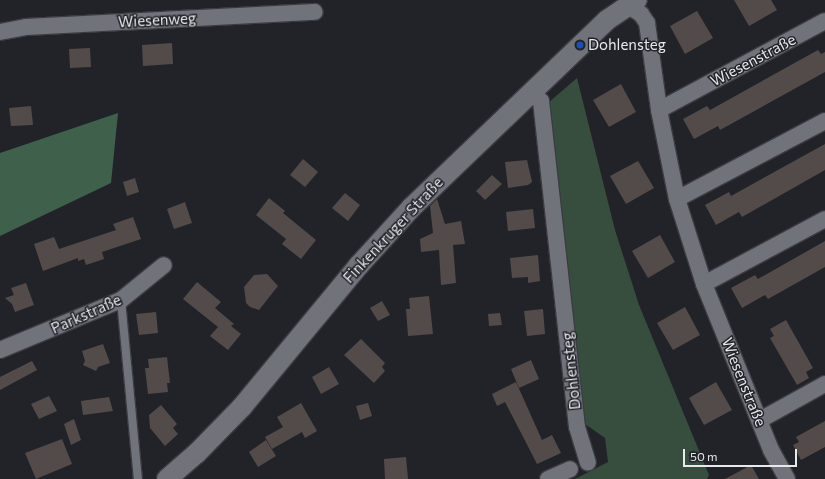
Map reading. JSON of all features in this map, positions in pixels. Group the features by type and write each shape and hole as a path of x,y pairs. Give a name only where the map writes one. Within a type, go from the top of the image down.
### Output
{"street":[{"name":"Finkenkruger Straße","path":"167,479 196,454 242,407 359,264 411,208 530,92 607,20 632,2"},
{"name":"Wiesenstraße","path":"632,2 647,23 659,110 677,199 704,284 771,450 787,479"},
{"name":"Wiesenweg","path":"0,32 26,27 315,12"},
{"name":"Wiesenstraße","path":"659,110 825,21"},
{"name":"Dohlensteg","path":"530,92 541,101 577,427 588,462"},
{"path":"677,199 825,121"},
{"path":"704,284 825,219"},
{"name":"Parkstraße","path":"0,350 121,300 164,265"},
{"path":"760,420 825,384"},
{"path":"548,479 570,470"}],"lane":[{"path":"121,300 138,479"}],"green space":[{"path":"577,78 615,230 639,305 709,475 707,479 575,479 608,462 605,438 582,422 548,103"},
{"path":"118,113 111,183 0,236 0,153"}],"building":[{"path":"734,0 771,0 777,10 749,26"},
{"path":"697,11 713,38 685,54 670,26"},
{"path":"172,43 173,64 143,66 142,45"},
{"path":"90,48 91,67 70,68 69,49"},
{"path":"818,50 821,54 825,52 825,72 720,130 718,126 694,139 683,119 707,106 710,110"},
{"path":"621,84 636,112 609,127 593,100"},
{"path":"31,106 33,125 11,126 9,108"},
{"path":"825,144 825,170 742,217 739,212 716,225 705,205 729,192 731,196"},
{"path":"303,159 318,172 305,187 290,175"},
{"path":"527,160 532,182 528,185 508,188 505,162"},
{"path":"638,161 654,188 626,204 610,176"},
{"path":"492,175 502,184 485,200 476,191"},
{"path":"135,178 139,192 127,196 123,182"},
{"path":"345,193 360,205 348,221 332,208"},
{"path":"269,198 285,211 283,213 316,240 301,259 282,244 286,239 256,215"},
{"path":"437,199 445,224 461,221 465,244 453,245 456,283 441,285 439,250 421,252 420,239 433,233 430,206"},
{"path":"185,202 192,223 174,229 167,209"},
{"path":"533,209 535,228 508,231 506,212"},
{"path":"133,217 141,239 102,252 104,259 86,265 84,259 78,261 78,258 43,271 34,244 54,237 59,249 116,230 113,224"},
{"path":"660,235 675,262 648,278 632,251"},
{"path":"825,241 825,267 768,299 765,295 742,308 731,288 755,275 758,279"},
{"path":"538,255 540,281 528,283 528,277 512,278 510,258"},
{"path":"267,274 278,286 259,310 250,307 246,303 244,287 254,275"},
{"path":"197,282 221,302 215,308 234,324 231,326 241,334 228,350 210,336 218,327 183,299"},
{"path":"26,283 34,305 15,312 12,304 5,298 14,295 11,288"},
{"path":"429,296 433,334 408,336 406,309 410,309 409,298"},
{"path":"382,301 390,315 378,321 370,308"},
{"path":"685,307 700,335 673,350 657,323"},
{"path":"543,309 545,334 527,336 524,311"},
{"path":"156,312 158,333 139,335 136,314"},
{"path":"500,313 502,325 489,326 488,314"},
{"path":"786,320 813,368 806,372 809,378 797,385 770,338 774,336 770,329"},
{"path":"361,339 385,363 382,367 385,371 374,383 344,355"},
{"path":"103,344 110,363 98,367 96,371 83,365 85,361 82,351"},
{"path":"167,357 170,383 167,383 168,392 148,394 145,368 149,368 148,359"},
{"path":"531,360 539,379 519,388 511,369"},
{"path":"32,361 37,370 0,390 0,377"},
{"path":"329,367 339,384 321,394 312,377"},
{"path":"516,382 542,440 552,435 561,453 537,464 505,402 497,406 492,394"},
{"path":"716,382 732,410 704,425 689,398"},
{"path":"49,396 57,411 39,419 31,404"},
{"path":"109,397 113,411 83,415 81,401"},
{"path":"301,403 317,431 305,438 302,432 272,449 265,437 283,427 277,417"},
{"path":"368,403 372,416 360,420 356,406"},
{"path":"161,405 177,424 173,428 178,434 165,446 150,428 149,415"},
{"path":"74,419 81,440 71,445 64,424"},
{"path":"825,421 825,447 801,460 793,445 799,442 796,437"},
{"path":"62,439 72,464 36,479 25,453"},
{"path":"266,440 276,456 258,467 249,452"},
{"path":"406,457 408,479 385,479 384,459"},
{"path":"751,465 759,479 725,479"}],"place":[{"name":"Dohlensteg","path":"580,45"}]}
